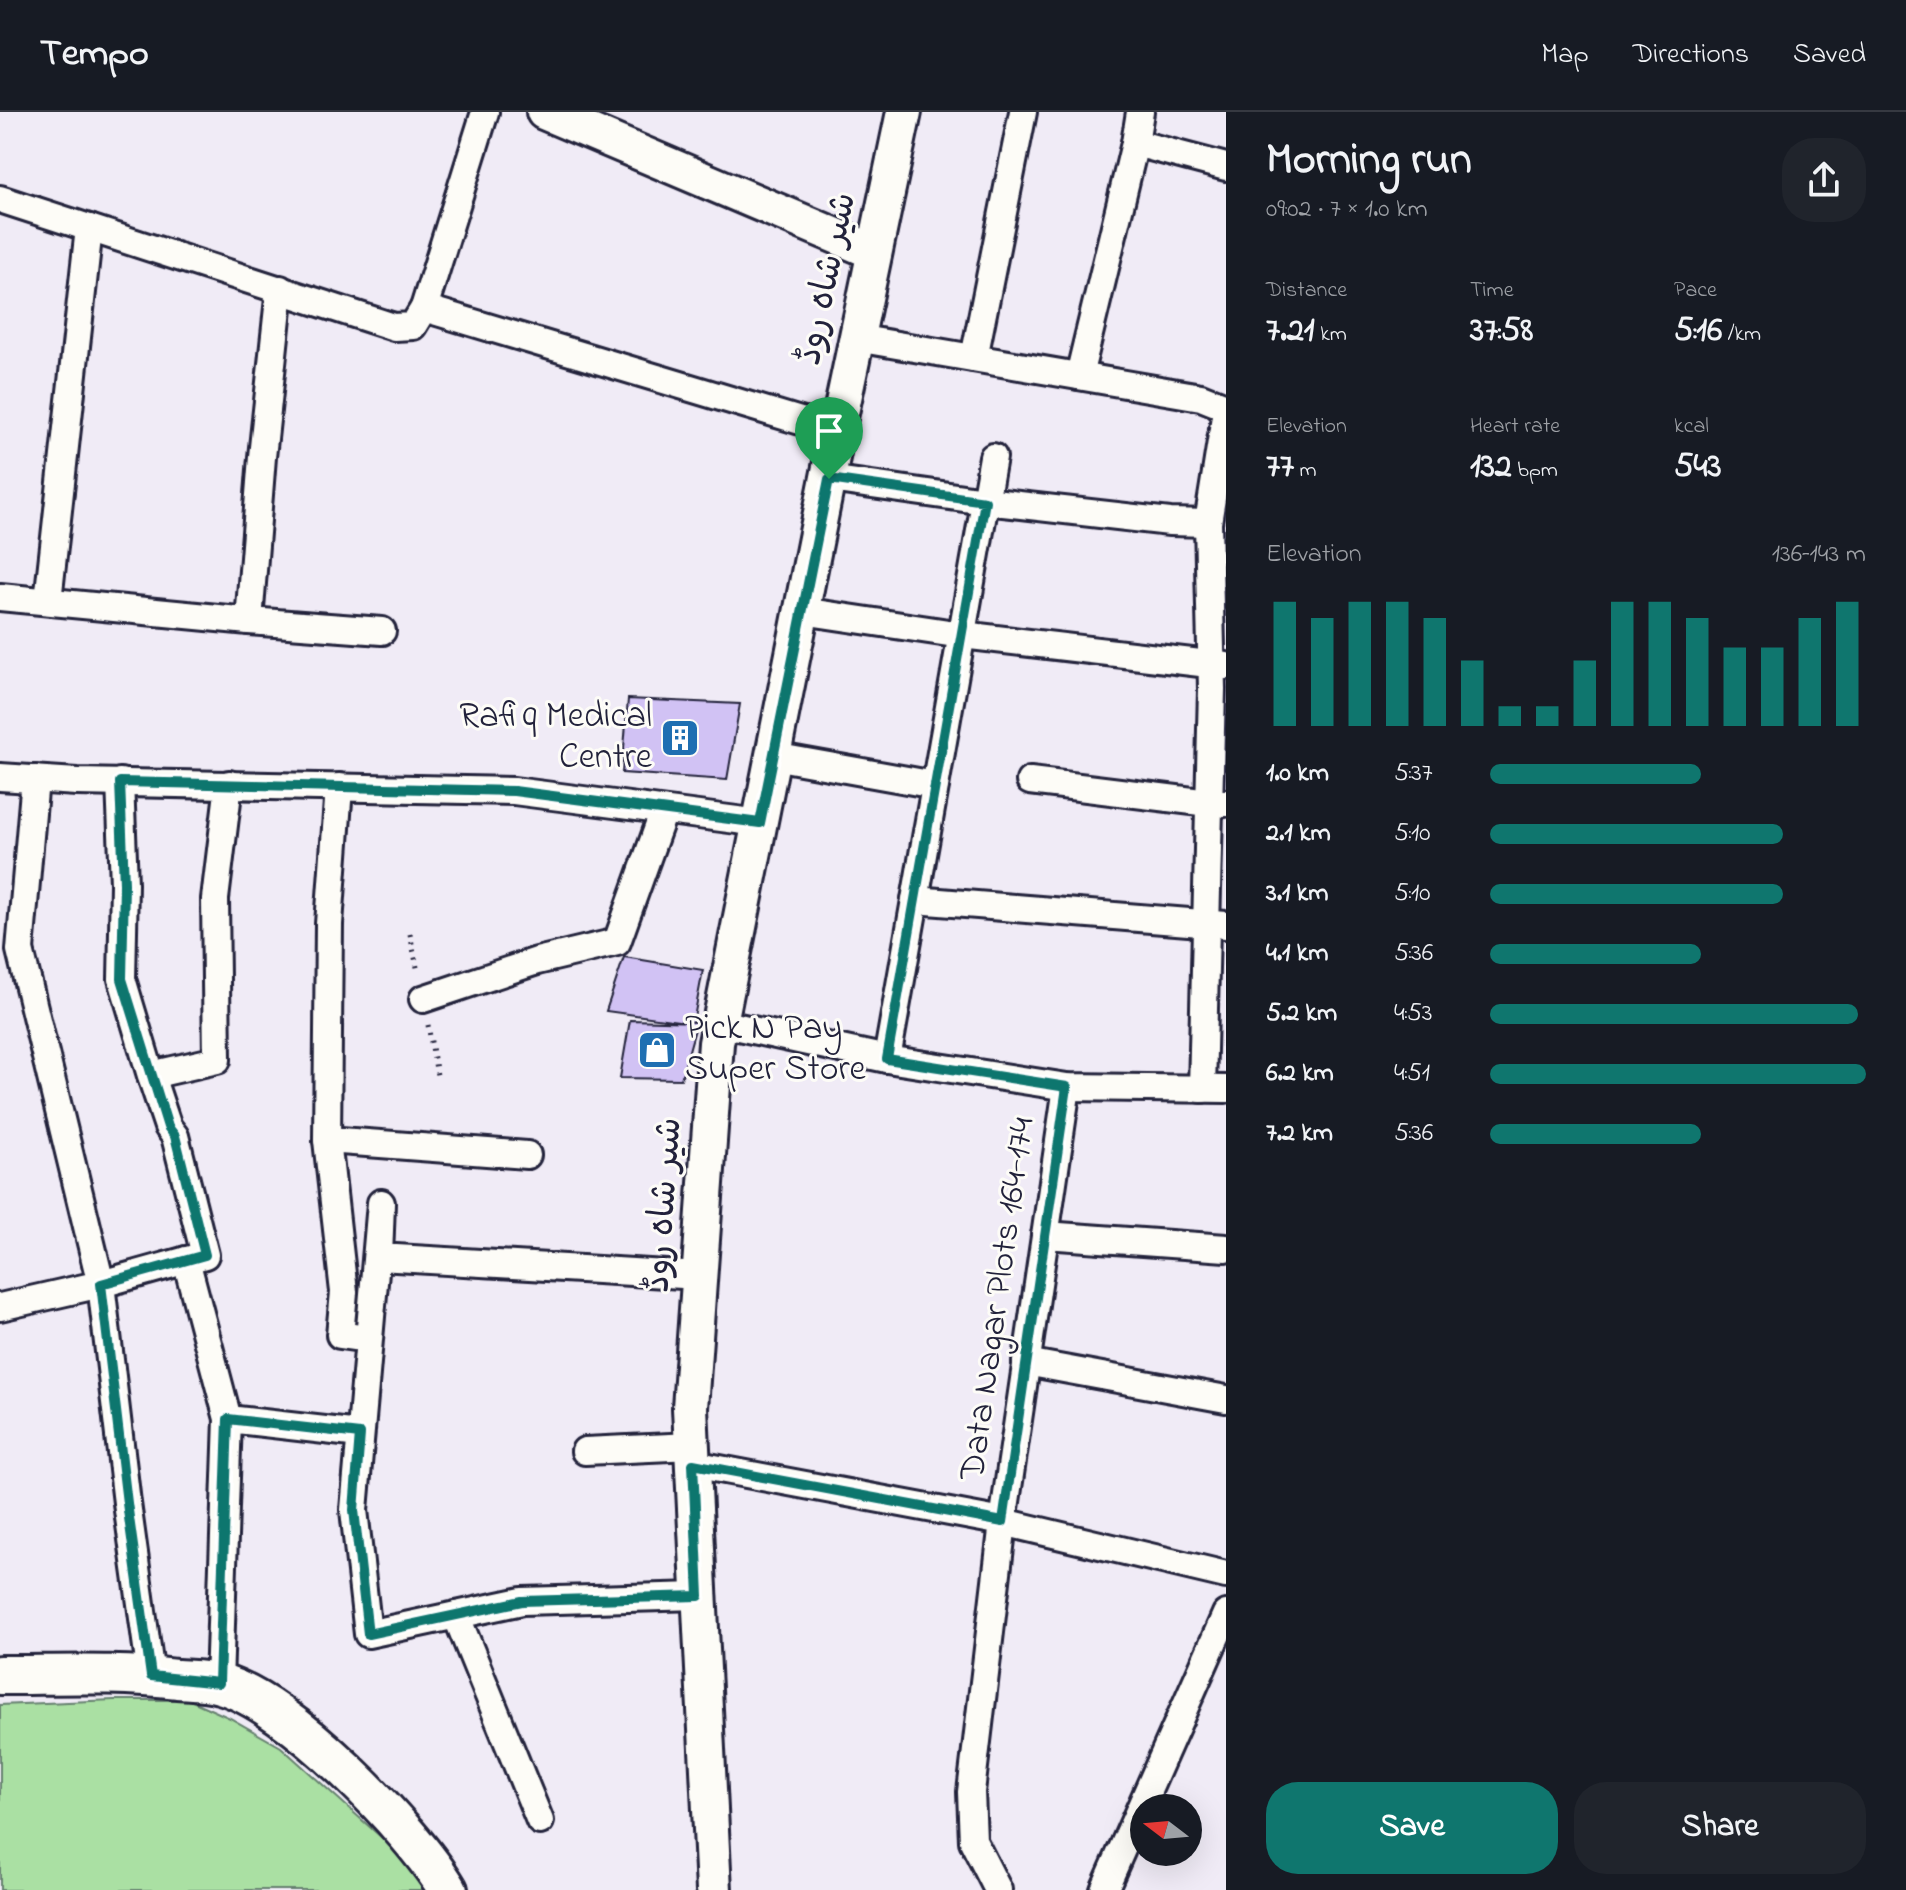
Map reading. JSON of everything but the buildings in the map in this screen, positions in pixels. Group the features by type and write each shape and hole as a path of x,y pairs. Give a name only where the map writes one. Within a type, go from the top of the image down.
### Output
{"main road":[{"path":"1,1668 151,1676 219,1683 240,1692 274,1711 322,1748 403,1830 448,1890"}],"street":[{"path":"0,199 394,327 413,326 424,308 485,112"},
{"path":"544,112 874,252"},
{"name":"شیر شاہ روڈ","path":"714,1890 690,1408 716,1043 904,112"},
{"path":"974,358 1023,112"},
{"path":"1079,376 1140,112"},
{"path":"1135,143 1226,167"},
{"path":"48,601 89,228"},
{"path":"249,621 280,289"},
{"path":"424,308 837,432"},
{"path":"720,1023 887,1059 1067,1087 1214,1089 1219,665 1208,523 1226,408 1201,397 856,338"},
{"path":"887,1059 993,457"},
{"path":"829,479 985,501 1170,522 1208,523"},
{"path":"0,597 382,631"},
{"path":"802,611 962,635 1219,665"},
{"path":"773,756 935,785"},
{"path":"0,777 514,791 760,823"},
{"path":"35,779 20,950 101,1284 151,1676"},
{"path":"1030,781 1218,803"},
{"path":"0,1307 101,1284 205,1255 175,1136 168,1127 122,979 124,884 120,782"},
{"path":"152,1079 164,1072 217,1060 215,899 229,784"},
{"path":"339,787 329,924 327,1140 344,1292 340,1335 368,1339"},
{"path":"423,999 537,961 617,942 664,811"},
{"path":"915,900 1216,923"},
{"name":"Data Nagar Plots 164-174","path":"998,1890 973,1841 971,1792 1003,1522 1067,1087"},
{"path":"327,1140 527,1155"},
{"path":"699,1596 522,1601 368,1634 354,1510 381,1203 379,1257 700,1276"},
{"path":"1045,1235 1226,1248"},
{"path":"186,1260 228,1419 219,1683"},
{"path":"1026,1362 1226,1399"},
{"path":"228,1419 360,1434"},
{"path":"585,1451 692,1455 1003,1522 1226,1575"},
{"path":"1104,1890 1226,1614"},
{"path":"456,1615 540,1821"}],"green space":[{"path":"190,1700 281,1747 413,1866 424,1890 0,1890 0,1705"}],"place":[{"name":"Rafiq Medical Centre","path":"680,738"},
{"name":"Pick N Pay Super Store","path":"657,1050"}],"route":[{"path":"829,479 985,501 887,1059 1067,1087 1003,1522 693,1464 699,1596 522,1601 368,1634 354,1510 360,1434 228,1419 219,1683 151,1676 101,1284 205,1255 175,1136 168,1127 122,979 124,884 120,782 514,791 760,823 829,479"}]}
